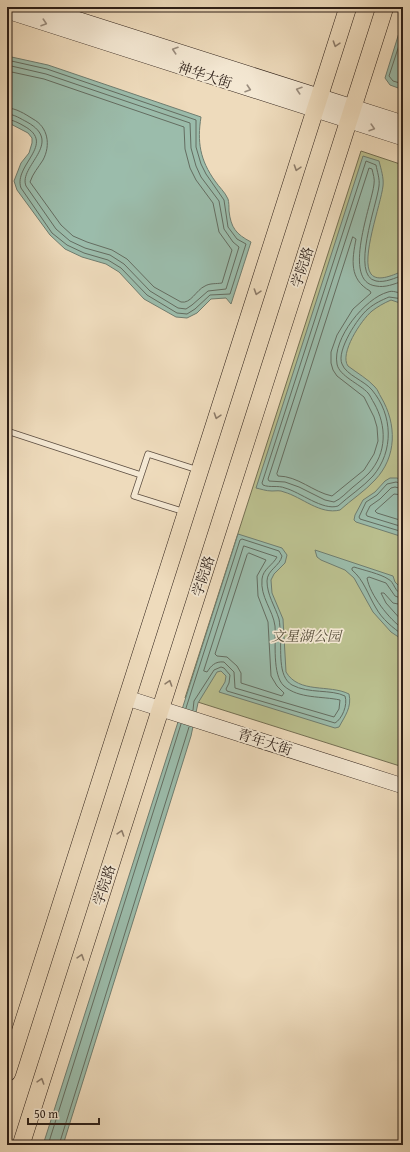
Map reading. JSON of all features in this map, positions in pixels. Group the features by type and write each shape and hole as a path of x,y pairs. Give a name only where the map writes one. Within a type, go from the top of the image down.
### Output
{"main road":[{"name":"神华大街","path":"39,7 351,114 403,138"},
{"path":"7,1074 348,7"},
{"name":"学院路","path":"21,1145 385,7"},
{"name":"神华大街","path":"7,11 317,103"},
{"name":"神华大街","path":"351,114 403,123"},
{"name":"青年大街","path":"127,698 403,786"}],"lane":[{"path":"7,432 141,474"},
{"path":"186,512 134,496 141,474 148,454 200,470"}],"green space":[{"name":"文星湖公园","path":"361,151 403,165 403,767 185,698"}],"water":[{"path":"403,20 403,83 401,89 390,85 385,78"},
{"path":"7,56 48,65 201,117 199,135 201,150 206,166 228,199 231,222 235,230 251,242 231,304 226,298 211,299 197,313 187,318 176,317 144,299 119,272 106,264 82,257 65,249 50,235 17,190 14,181 21,163 29,153 32,138 28,133 7,122"},
{"path":"363,156 379,161 383,180 383,186 369,245 368,267 371,274 378,278 387,277 403,271 403,304 391,300 367,315 352,337 346,354 346,361 348,366 369,381 378,391 390,418 392,440 391,451 387,461 375,480 340,510 333,511 318,508 282,491 268,491 256,488"},
{"path":"390,478 397,478 403,481 403,537 356,522 354,520 363,500 375,492 385,481"},
{"path":"238,534 282,548 287,555 285,563 274,574 271,580 272,593 283,619 286,672 292,679 306,686 333,689 349,694 349,707 339,727 335,728 219,692 225,682 226,676 221,671 217,672 198,703 191,736 63,1145 43,1145"},
{"path":"315,550 393,576 395,582 403,590 403,640 391,632 373,612 354,578 345,570 321,560 317,557"}]}
